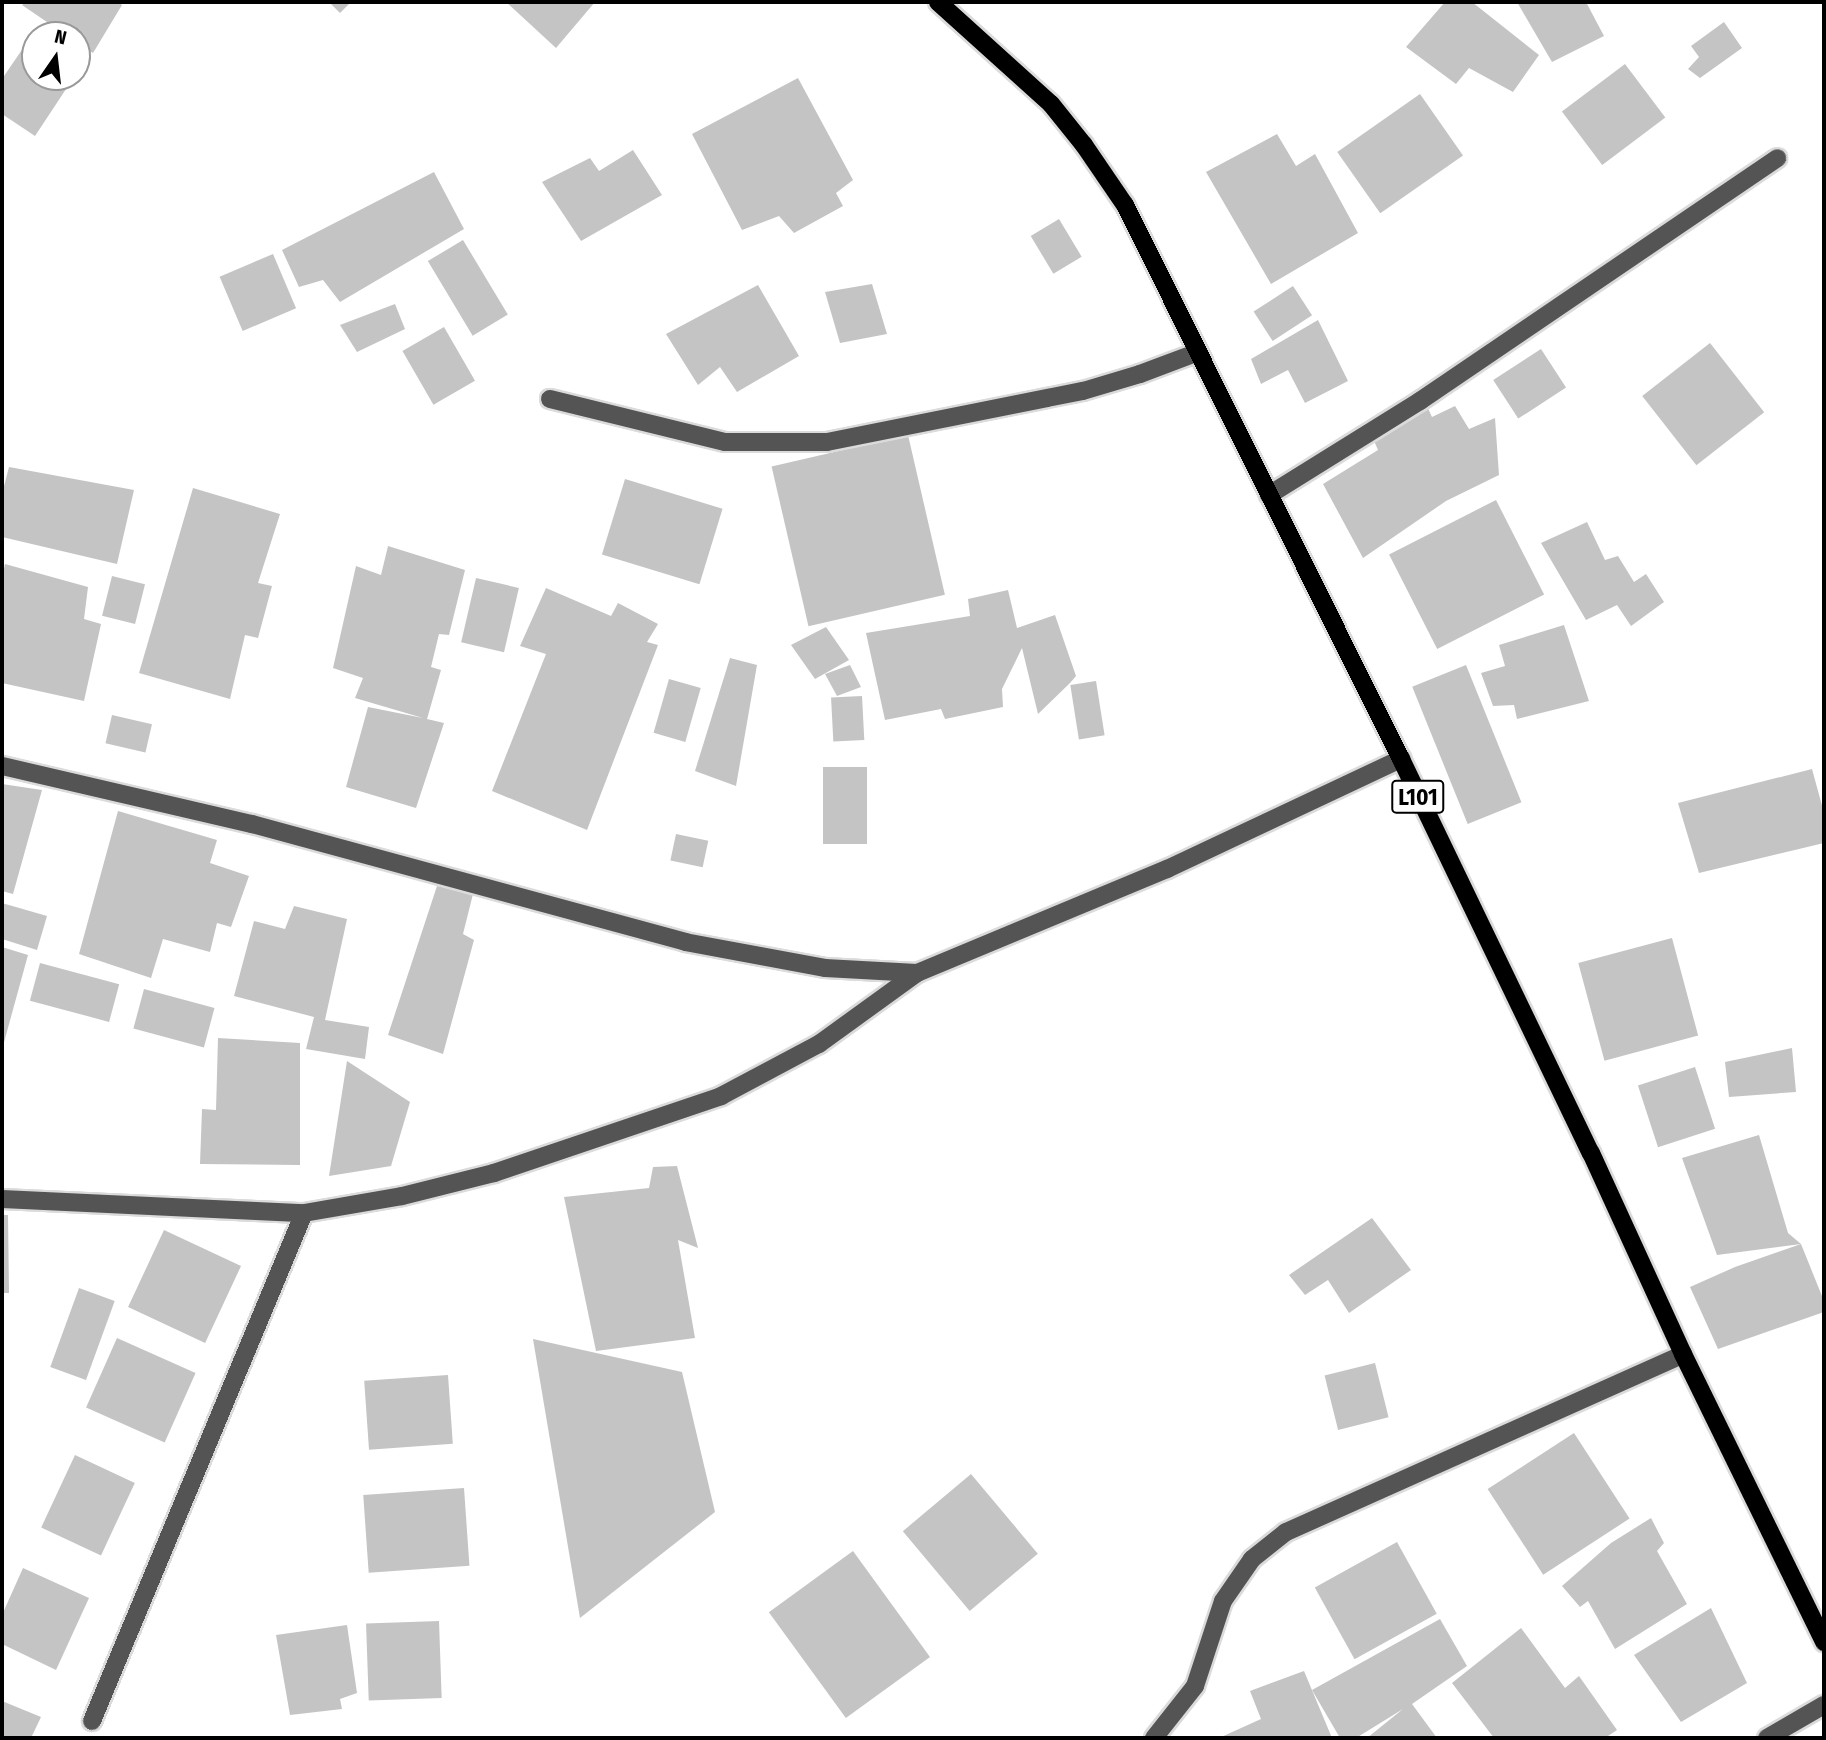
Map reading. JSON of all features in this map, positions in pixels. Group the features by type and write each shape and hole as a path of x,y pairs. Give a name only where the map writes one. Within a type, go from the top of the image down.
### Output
{"main road":[{"name":"L101","path":"939,2 1051,104 1084,145 1125,205 1196,353 1401,759 1591,1153 1683,1354 1824,1642"}],"street":[{"path":"1269,495 1420,401 1777,158"},
{"path":"550,399 725,442 827,442 1083,391 1196,353"},
{"path":"2,1199 304,1213 402,1196 494,1173 721,1096 819,1044 917,973 1167,869 1401,759"},
{"path":"2,766 252,824 685,942 762,959 825,968 917,973"},
{"path":"92,1721 304,1213"},
{"path":"1154,1738 1195,1686 1223,1601 1252,1559 1286,1532 1683,1354"},
{"path":"1767,1738 1824,1705"}],"building":[{"path":"26,2 118,2 122,5 93,53 91,21 45,21 22,5"},
{"path":"329,2 351,2 340,13"},
{"path":"506,2 595,2 556,48"},
{"path":"1445,2 1472,2 1539,55 1513,92 1469,68 1456,84 1406,47"},
{"path":"1517,2 1586,2 1604,36 1552,62"},
{"path":"1724,22 1742,48 1700,78 1688,69 1699,57 1691,46"},
{"path":"21,51 21,91 65,91 35,136 2,114 2,79"},
{"path":"1625,64 1665,118 1602,165 1562,112"},
{"path":"798,78 853,180 836,193 843,206 794,233 779,216 742,230 692,134"},
{"path":"1420,94 1463,155 1380,213 1337,152"},
{"path":"1277,134 1296,166 1315,154 1358,233 1271,284 1206,172"},
{"path":"633,150 662,195 581,241 542,182 590,158 599,171"},
{"path":"434,172 464,229 340,302 323,280 299,287 282,250"},
{"path":"1059,219 1082,257 1053,274 1031,236"},
{"path":"463,240 508,315 473,336 428,261"},
{"path":"273,254 296,308 243,331 220,277"},
{"path":"872,284 887,334 840,343 825,292"},
{"path":"758,285 799,356 737,392 720,367 698,385 666,334"},
{"path":"1293,286 1312,315 1273,341 1254,312"},
{"path":"395,304 405,329 357,352 340,325"},
{"path":"1318,320 1348,381 1305,403 1288,370 1261,384 1251,359"},
{"path":"444,327 475,381 433,405 402,351"},
{"path":"1710,343 1764,412 1696,465 1642,396"},
{"path":"1541,349 1566,388 1518,419 1493,380"},
{"path":"1425,402 1432,417 1455,406 1469,429 1495,418 1499,475 1446,501 1363,558 1323,484 1378,450 1371,434"},
{"path":"908,435 945,595 808,626 772,466"},
{"path":"9,467 134,490 117,564 2,537 2,494"},
{"path":"625,479 723,509 699,584 602,555"},
{"path":"193,488 280,514 258,583 272,586 258,638 245,635 230,699 139,673"},
{"path":"1496,500 1544,594 1437,649 1389,554"},
{"path":"1587,522 1605,560 1618,556 1634,582 1646,574 1664,602 1631,626 1617,605 1586,620 1541,543"},
{"path":"388,546 465,570 449,635 439,634 431,667 441,670 427,719 444,723 416,808 346,787 368,707 423,718 355,698 363,678 333,668 356,566 381,575"},
{"path":"5,564 88,587 84,619 101,624 84,701 2,683 2,578"},
{"path":"112,576 145,584 135,624 102,616"},
{"path":"476,578 519,588 504,652 461,642"},
{"path":"546,588 611,616 618,603 658,624 647,642 658,645 587,830 492,791 546,654 520,646"},
{"path":"1008,590 1017,628 1055,615 1076,676 1070,683 1038,714 1022,648 1002,689 1003,707 945,719 941,709 885,720 866,633 970,616 968,599"},
{"path":"1564,625 1589,701 1517,719 1514,705 1493,706 1481,673 1505,666 1499,645"},
{"path":"826,627 849,660 815,679 791,645"},
{"path":"730,658 757,665 736,786 695,771"},
{"path":"850,665 861,687 837,696 825,674"},
{"path":"1466,665 1521,802 1468,824 1412,687"},
{"path":"669,679 701,688 685,742 654,733"},
{"path":"1096,681 1105,735 1079,739 1070,685"},
{"path":"862,696 864,740 833,742 831,698"},
{"path":"112,715 152,724 145,752 105,743"},
{"path":"823,767 867,767 867,844 823,844"},
{"path":"1812,769 1824,813 1824,843 1699,873 1678,803"},
{"path":"2,784 42,790 13,894 2,891"},
{"path":"118,811 217,840 210,863 249,876 231,927 217,923 210,952 163,939 151,978 79,954"},
{"path":"676,834 708,841 703,867 670,860"},
{"path":"437,886 473,894 463,934 474,940 443,1054 388,1035"},
{"path":"2,903 47,916 37,950 2,939"},
{"path":"294,906 347,919 325,1020 369,1027 365,1059 306,1049 314,1017 234,996 254,921 285,929"},
{"path":"1672,938 1698,1036 1604,1061 1578,963"},
{"path":"2,947 28,955 3,1046 2,1045"},
{"path":"40,963 119,984 109,1022 30,1001"},
{"path":"144,989 215,1008 204,1047 133,1029"},
{"path":"218,1038 300,1043 300,1165 200,1164 202,1109 216,1110"},
{"path":"1792,1048 1796,1092 1729,1097 1725,1062"},
{"path":"347,1061 410,1102 391,1166 329,1176"},
{"path":"1695,1067 1715,1129 1658,1147 1638,1086"},
{"path":"1759,1135 1788,1233 1801,1244 1717,1255 1682,1158"},
{"path":"677,1166 698,1248 678,1240 695,1338 596,1351 564,1197 649,1188 653,1167"},
{"path":"2,1215 8,1215 9,1293 2,1293"},
{"path":"1372,1218 1411,1270 1349,1313 1328,1280 1305,1295 1289,1275"},
{"path":"164,1230 241,1266 205,1343 128,1307"},
{"path":"1801,1244 1824,1301 1824,1312 1718,1349 1690,1287 1735,1267"},
{"path":"79,1288 115,1301 86,1380 50,1367"},
{"path":"117,1338 196,1373 165,1442 86,1407"},
{"path":"533,1339 682,1372 715,1512 580,1618"},
{"path":"1375,1363 1389,1417 1338,1430 1325,1376"},
{"path":"448,1375 453,1444 369,1450 364,1381"},
{"path":"1574,1433 1630,1519 1543,1575 1488,1489"},
{"path":"75,1455 135,1483 101,1555 41,1528"},
{"path":"971,1474 1038,1554 970,1611 903,1531"},
{"path":"464,1488 469,1566 369,1573 363,1495"},
{"path":"1651,1518 1664,1543 1657,1551 1687,1604 1615,1649 1588,1601 1580,1607 1562,1586 1611,1543"},
{"path":"1397,1542 1437,1614 1355,1659 1315,1588"},
{"path":"853,1551 930,1657 846,1718 769,1612"},
{"path":"23,1568 89,1598 56,1670 2,1644 2,1615"},
{"path":"1711,1608 1747,1683 1681,1722 1634,1655"},
{"path":"1440,1619 1467,1666 1412,1704 1437,1738 1367,1738 1403,1709 1356,1738 1340,1738 1312,1690"},
{"path":"439,1621 442,1698 369,1701 366,1624"},
{"path":"347,1625 357,1693 340,1699 342,1709 290,1715 276,1635"},
{"path":"1521,1628 1565,1688 1579,1676 1617,1730 1605,1738 1494,1738 1452,1683"},
{"path":"1304,1671 1332,1738 1219,1738 1261,1719 1250,1691"},
{"path":"2,1701 41,1717 31,1738 2,1738"}]}
